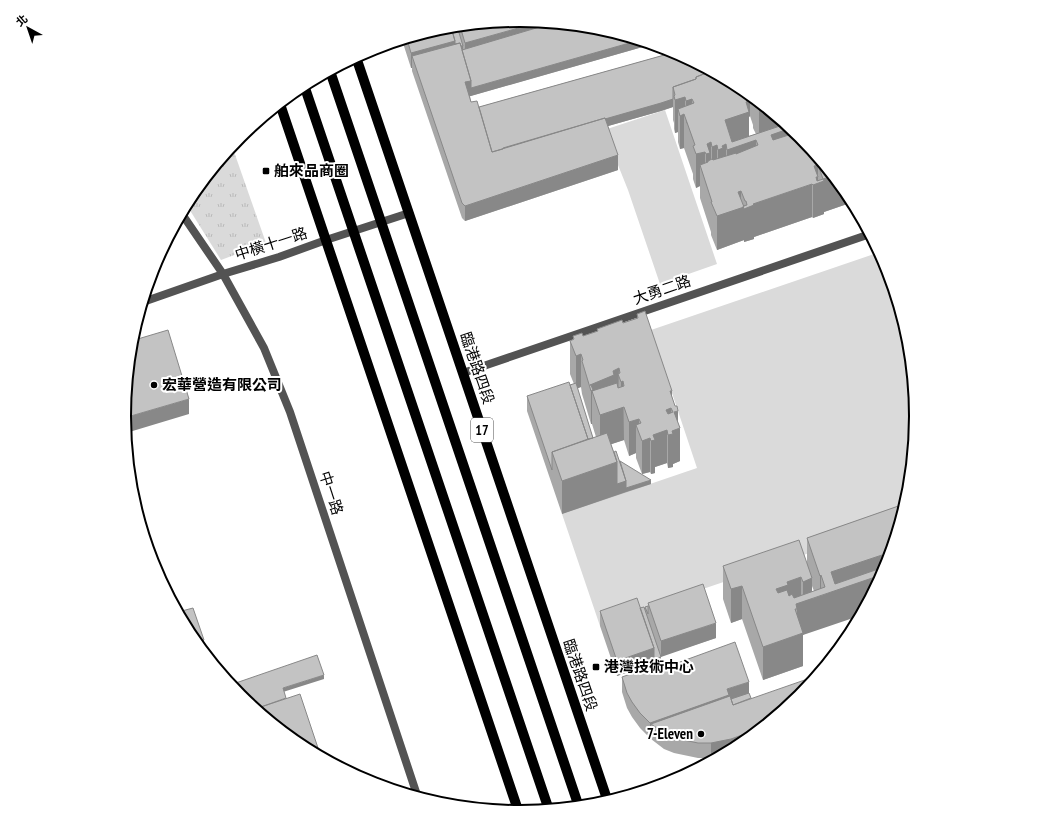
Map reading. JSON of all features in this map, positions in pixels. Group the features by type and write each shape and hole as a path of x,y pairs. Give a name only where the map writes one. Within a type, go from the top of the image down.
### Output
{"main road":[{"name":"臨港路四段","path":"358,63 606,797"},
{"name":"17","path":"332,76 576,802"},
{"path":"306,92 547,805"},
{"path":"281,108 517,806"}],"street":[{"name":"中橫十一路","path":"149,300 223,274 279,258 326,240 409,213"},
{"name":"中一路","path":"185,219 223,274 264,348 290,412 416,792"},
{"name":"大勇二路","path":"463,373 865,236"}],"green space":[{"path":"665,110 717,264 660,284 628,190 604,130"},
{"path":"234,153 266,243 221,260 190,211 211,179"},
{"path":"874,254 897,316 907,366 909,391 910,416 907,467 903,492 895,524 700,590 600,626 562,514 697,468 651,330"}],"building":[{"path":"522,27 465,43 462,31"},
{"path":"537,28 571,30 596,34 630,43 471,88 471,81 462,50"},
{"path":"459,32 463,46 461,46 460,43 455,44 453,33"},
{"path":"453,33 455,41 411,53 408,44"},
{"path":"460,43 471,81 465,82 471,102 477,101 492,152 605,118 618,155 465,206 462,203 412,56"},
{"path":"665,55 705,74 696,77 696,79 673,87 673,99 492,152 479,107"},
{"path":"705,74 746,99 749,112 725,120 732,142 779,126 784,130 771,135 773,140 789,135 818,165 814,166 818,177 816,177 817,181 823,179 824,181 753,204 754,205 744,209 743,207 717,216 711,202 700,165 712,159 736,154 758,145 756,140 727,150 726,144 722,146 723,148 718,150 717,145 712,147 711,142 707,144 710,153 706,154 705,152 696,154 693,146 695,145 684,114 680,116 678,109 694,103 692,99 686,101 685,97 675,100 673,87 696,79 696,77","holes":["741,191 747,205 744,206 738,192"]},
{"path":"818,166 829,177 823,179"},
{"path":"645,311 672,391 670,391 675,406 677,406 678,411 674,412 680,428 672,431 673,434 668,435 667,430 653,435 655,440 651,441 650,438 642,441 636,425 641,423 639,419 629,422 624,407 600,415 592,391 617,383 618,388 624,386 623,381 621,382 618,374 620,373 619,368 613,371 614,375 590,385 593,390 591,391 581,354 576,356 570,341 574,339 573,336 582,333 583,336 622,320 623,323 638,318 637,314","holes":["671,408 673,412 668,414 666,410"]},
{"name":"宏華營造有限公司","path":"168,330 189,399 131,416 134,366 139,339"},
{"path":"569,382 588,439 552,452 552,470 527,396"},
{"path":"576,383 593,438 588,439 570,385"},
{"path":"607,433 617,462 562,481 552,452"},
{"path":"616,451 626,481 617,484 617,462 614,452"},
{"path":"620,461 651,480 626,488 626,481"},
{"path":"900,506 884,556 882,557 882,555 831,572 835,584 879,569 875,577 796,604 797,609 795,609 803,633 763,647 742,586 731,589 723,566 799,540 812,578 803,582 801,577 787,582 788,585 776,589 778,593 787,590 789,596 792,594 794,598 825,587 807,538"},
{"path":"703,584 716,623 661,641 648,603"},
{"path":"637,598 654,648 617,661 600,611"},
{"path":"648,606 648,614 645,607"},
{"path":"644,607 661,657 654,659 654,648 640,608"},
{"path":"193,608 204,640 202,641 183,611"},
{"path":"735,642 749,682 727,689 729,695 650,723 640,713 627,693 622,677 667,661 669,666"},
{"path":"317,655 324,675 283,688 286,698 261,707 237,683"},
{"path":"808,679 796,692 758,726 748,733 731,739 711,743 698,743 674,738 651,724 730,696 733,705"},
{"path":"749,693 751,698 733,705 731,699"},
{"path":"300,694 318,749 283,726 262,707"}],"place":[{"name":"舶來品商圈","path":"266,171"},
{"name":"宏華營造有限公司","path":"154,385"},
{"name":"港灣技術中心","path":"596,667"},
{"name":"7-Eleven","path":"701,734"}]}
